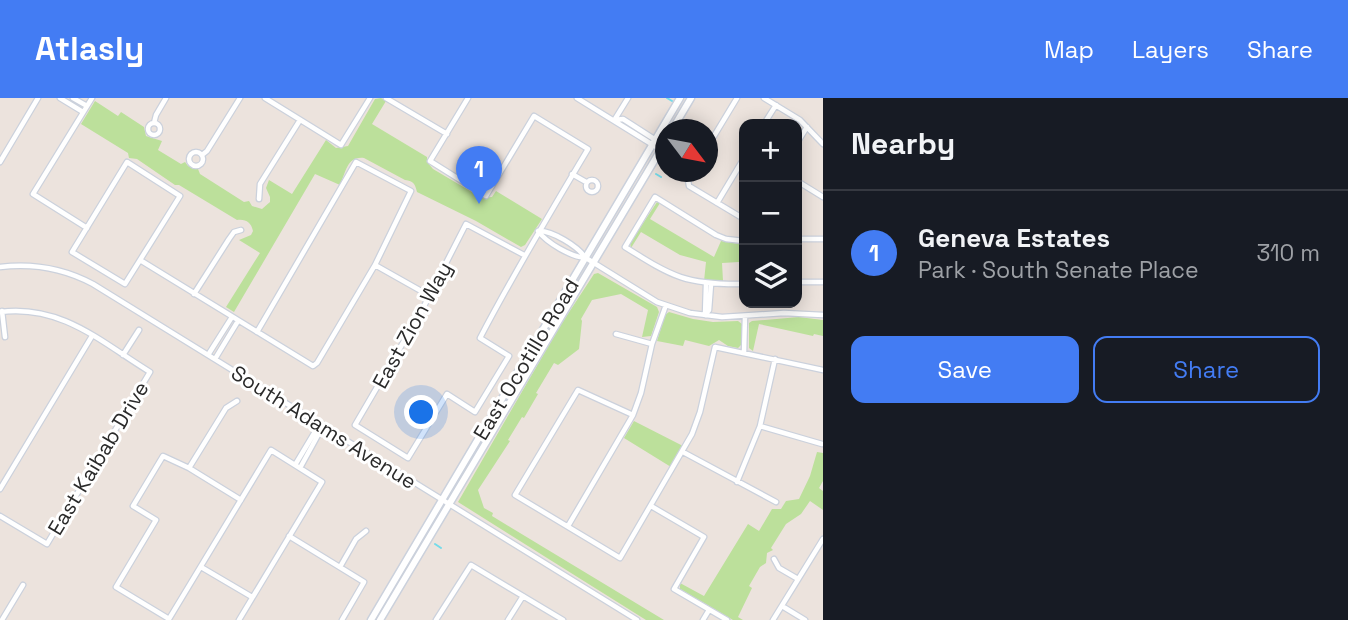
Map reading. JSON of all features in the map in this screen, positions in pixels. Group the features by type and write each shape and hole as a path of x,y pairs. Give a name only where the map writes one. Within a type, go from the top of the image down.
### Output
{"main road":[{"name":"East Ocotillo Road","path":"380,620 680,98"},
{"path":"679,119 691,98"},
{"name":"East Ocotillo Road","path":"371,620 655,162"}],"street":[{"path":"0,162 38,98"},
{"path":"60,98 83,112"},
{"path":"73,98 87,106"},
{"path":"87,228 33,194 92,98"},
{"path":"154,122 166,98"},
{"path":"202,155 240,98"},
{"path":"265,98 341,145 370,98"},
{"path":"386,98 447,134"},
{"path":"468,98 430,161 486,196 534,117 587,149 524,255"},
{"path":"577,98 654,143"},
{"path":"615,120 628,98"},
{"path":"718,129 737,98"},
{"path":"764,98 807,127 821,143"},
{"path":"767,119 776,105"},
{"path":"259,199 260,184 300,120"},
{"path":"615,120 623,120 636,127 654,143"},
{"path":"633,133 636,127"},
{"path":"802,135 807,127"},
{"path":"821,143 823,134"},
{"path":"127,162 180,196 125,284 72,252 87,228 127,162"},
{"path":"140,260 238,321 313,366 375,265 411,191 356,162 257,332"},
{"path":"717,203 739,166"},
{"path":"572,174 586,182"},
{"path":"688,182 689,186 739,216"},
{"path":"799,182 823,197"},
{"path":"739,240 716,235 655,197 625,247 677,277 709,284 739,284"},
{"name":"East Zion Way","path":"466,224 524,255 480,338 509,356 475,412 447,394 408,458 355,425 430,296 466,224"},
{"path":"194,294 234,232 241,230"},
{"path":"538,231 542,237 578,258 586,258 666,305 705,316 784,313 823,315"},
{"path":"802,239 823,239"},
{"name":"South Adams Avenue","path":"0,267 35,265 75,275 93,284 637,620"},
{"path":"375,265 430,296"},
{"path":"802,282 823,282"},
{"path":"705,316 703,310 709,284"},
{"path":"568,526 634,415 652,344 666,305"},
{"path":"5,337 1,312 28,310 53,315 122,355"},
{"path":"744,353 745,316"},
{"path":"208,356 232,317"},
{"path":"215,359 238,321"},
{"name":"East Kaibab Drive","path":"0,516 47,544 150,372 122,355 138,330"},
{"path":"615,334 652,344"},
{"path":"0,489 92,336"},
{"path":"634,415 578,390 515,495 620,558 683,452 700,412 715,347 823,370"},
{"path":"737,482 760,426 775,359"},
{"path":"189,468 226,408 237,401"},
{"path":"297,467 321,433 323,425"},
{"path":"760,426 822,444"},
{"path":"239,620 322,482 271,450 201,567 169,619 116,587 156,520 133,506 163,456 189,468 241,500"},
{"path":"683,452 776,502"},
{"path":"651,506 704,537 674,589 727,620"},
{"path":"340,568 356,539 366,531"},
{"path":"289,536 364,582 342,620"},
{"path":"774,620 823,539"},
{"path":"774,559 779,568 798,579"},
{"path":"436,620 471,565 562,620"},
{"path":"201,567 252,597"},
{"path":"2,620 23,585"},
{"path":"508,620 523,596"},
{"path":"782,606 806,620"},
{"path":"703,620 709,610"}],"green space":[{"path":"375,99 386,101 372,124 427,157 427,162 433,169 482,198 492,197 496,191 542,219 525,245 521,247 417,192 412,182 364,158 358,158 348,166 340,185 315,174 234,312 226,307 260,253 239,240 251,235 253,231 249,223 237,220 175,185 137,159 129,158 128,153 81,124 95,101 118,116 121,112 144,127 146,136 162,141 158,150 181,164 185,162 198,169 200,174 244,202 249,201 252,206 262,209 270,202 266,188 269,180 292,194 326,140 336,148 348,146"},
{"path":"657,202 660,203 650,219 714,257 721,241 739,244 739,262 722,263 723,281 704,281 706,262 680,255 641,232 631,248 630,243"},
{"path":"598,273 657,307 659,312 651,336 642,337 648,310 621,294 592,300 581,319 579,349 558,365 554,363 524,418 522,417 508,440 510,441 478,490 484,508 493,513 492,516 664,620 646,620 458,502 560,326 594,274"},
{"path":"669,312 713,322 738,321 742,324 741,345 738,348 728,346 719,340 709,346 685,340 683,346 657,341 665,315"},
{"path":"799,317 823,320 823,336 759,324 753,351 749,348 749,323 752,321"},
{"path":"634,421 683,446 671,467 624,438"},
{"path":"817,452 823,453 823,481 819,488 823,491 823,510 810,501 801,514 786,524 771,548 773,550 767,553 766,563 760,567 749,586 752,588 738,617 743,620 733,620 680,589 680,583 704,596 748,524 759,531 772,509 781,509 786,501 799,499"}],"waterway":[{"path":"667,98 672,101"},
{"path":"435,544 441,548"}],"place":[{"name":"Geneva Estates","path":"479,204"}]}
